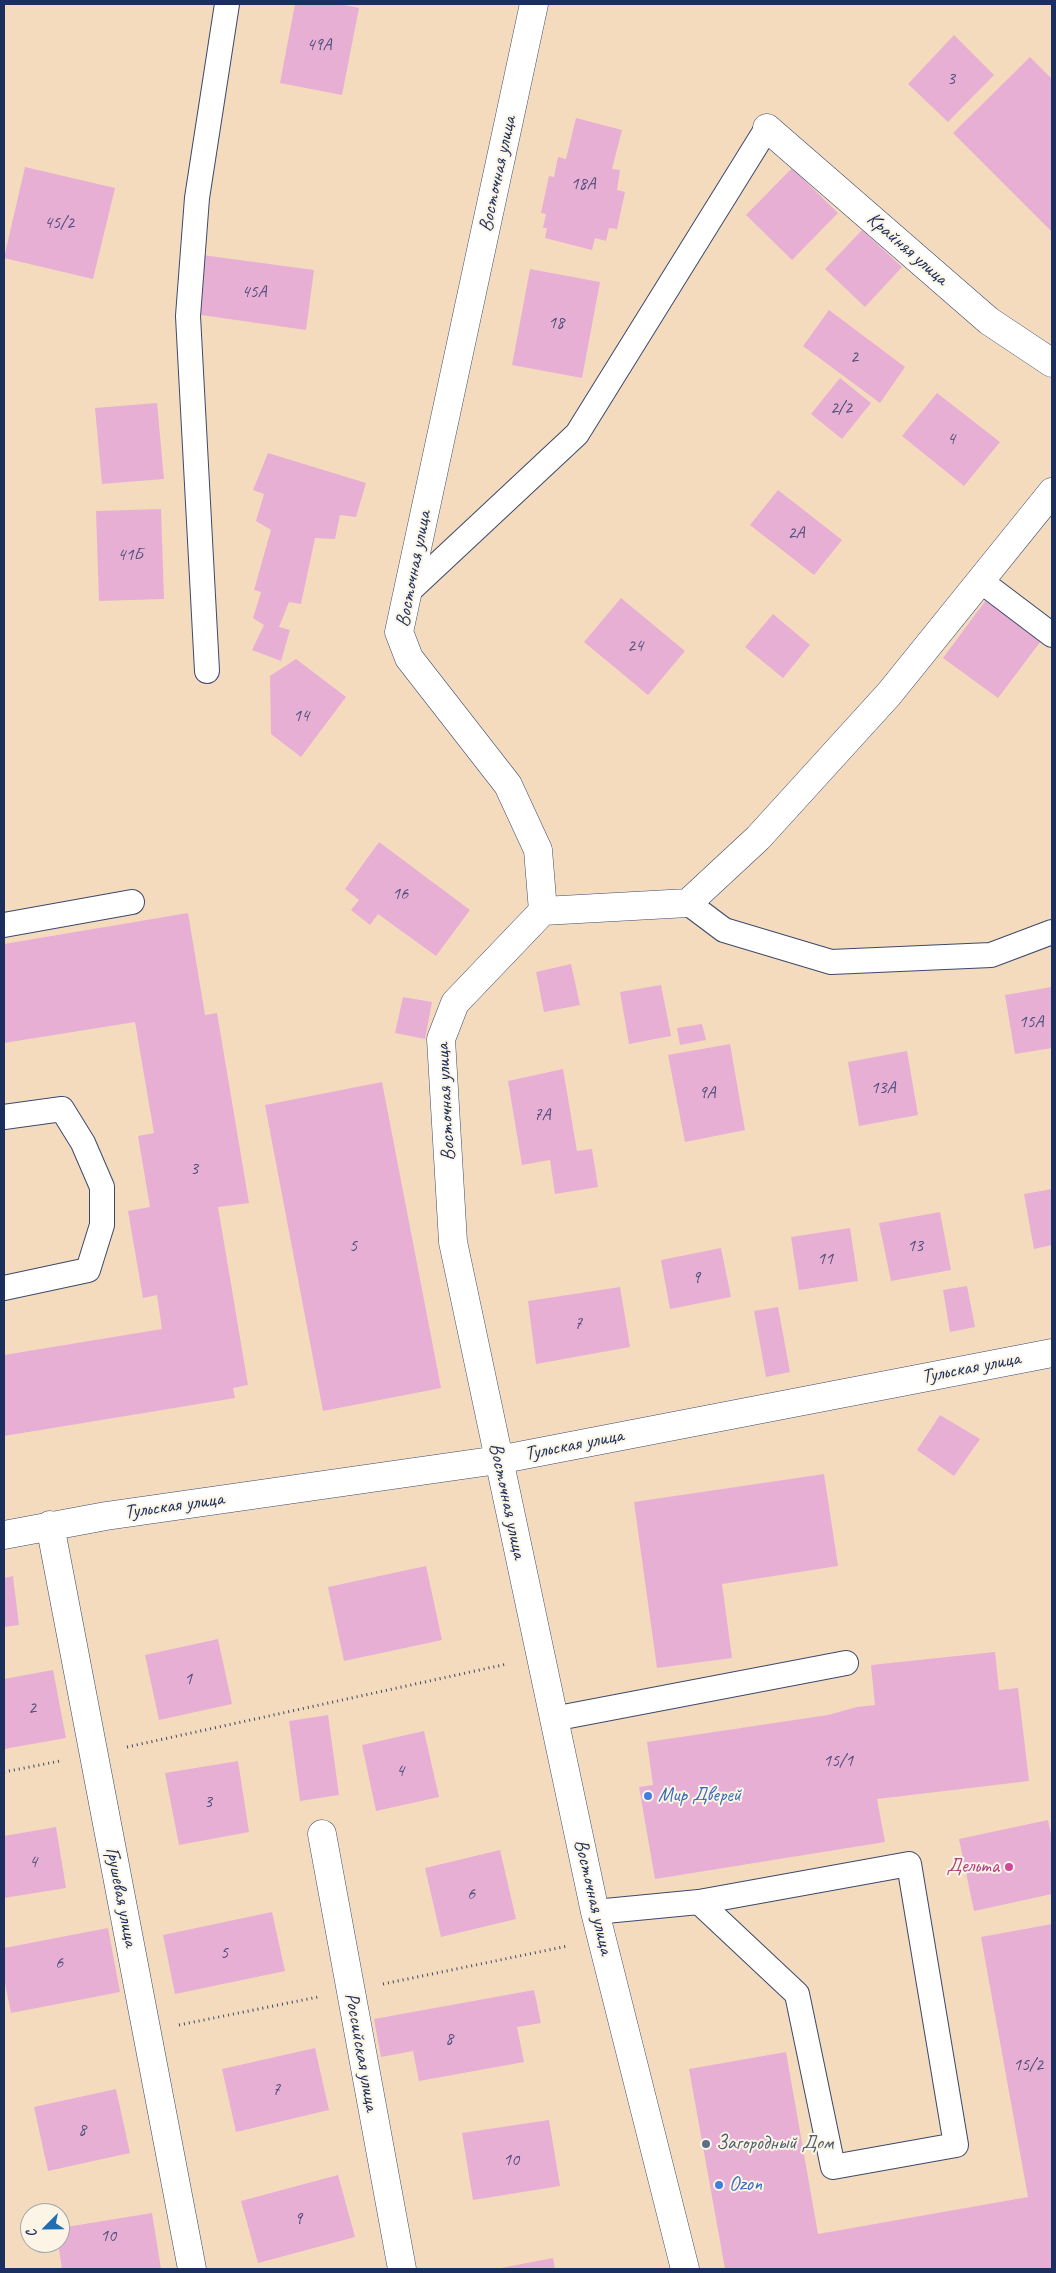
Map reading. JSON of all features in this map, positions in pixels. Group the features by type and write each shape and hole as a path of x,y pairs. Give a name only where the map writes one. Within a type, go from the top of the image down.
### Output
{"street":[{"name":"Восточная улица","path":"534,4 399,632 409,658 508,785 538,850 543,911 455,1003 441,1039 454,1242 498,1460 595,1912 685,2269"},
{"name":"Крайняя улица","path":"767,128 990,321 1052,363"},
{"path":"543,911 688,903 758,838 889,694 982,582 1052,492"},
{"name":"Тульская улица","path":"4,1535 50,1525 498,1460 1052,1352"},
{"name":"Грушевая улица","path":"50,1525 192,2269"},
{"name":"Российская улица","path":"322,1834 402,2269"}],"lane":[{"path":"207,670 188,316 197,198 227,4"},
{"path":"408,592 577,434 767,128"},
{"path":"982,582 1052,635"},
{"path":"4,925 132,902"},
{"path":"688,903 724,930 831,962 991,956 1052,932"},
{"path":"4,1117 62,1109 83,1143 102,1187 102,1225 88,1270 4,1288"},
{"path":"553,1719 846,1663"},
{"path":"595,1912 699,1902 909,1864 956,2145 833,2167 797,1994 699,1902"}],"path":[{"path":"4,1772 540,1656"}],"building":[{"path":"295,4 340,4 359,8 342,95 280,83"},
{"path":"954,35 994,75 948,122 908,84"},
{"path":"1030,57 1052,79 1052,232 953,133"},
{"path":"576,118 622,130 612,169 620,170 617,190 625,192 617,229 609,228 606,241 595,238 592,250 545,238 547,228 543,228 546,214 541,213 549,176 554,177 558,157 566,159"},
{"path":"25,167 115,188 93,279 4,258"},
{"path":"792,168 838,213 792,260 746,215"},
{"path":"862,230 902,267 865,307 825,269"},
{"path":"202,255 314,270 306,330 194,314"},
{"path":"530,269 600,282 582,378 512,365"},
{"path":"829,310 905,367 880,403 803,346"},
{"path":"840,378 871,403 842,439 811,414"},
{"path":"937,393 1000,442 964,486 902,436"},
{"path":"157,403 164,479 102,484 95,408"},
{"path":"268,453 366,483 356,517 340,515 335,539 315,538 301,604 289,602 279,627 290,630 281,661 252,650 264,625 253,618 261,592 254,590 271,530 256,521 264,494 253,490"},
{"path":"778,490 842,540 814,575 750,525"},
{"path":"161,509 164,599 99,601 96,511"},
{"path":"621,598 685,651 648,695 584,642"},
{"path":"986,600 1041,641 998,698 943,658"},
{"path":"773,614 810,645 783,678 745,647"},
{"path":"296,659 346,697 301,757 271,734 270,676"},
{"path":"379,842 470,910 436,956 378,914 370,925 351,910 359,900 345,889"},
{"path":"188,913 205,1015 217,1013 249,1203 218,1207 248,1385 233,1388 235,1398 4,1436 4,1355 162,1329 157,1295 143,1298 128,1211 150,1207 138,1136 154,1133 135,1022 4,1043 4,944"},
{"path":"571,964 580,1005 544,1012 536,972"},
{"path":"661,985 671,1036 629,1044 620,992"},
{"path":"1052,987 1052,1048 1015,1054 1005,995"},
{"path":"403,997 432,1002 425,1039 395,1033"},
{"path":"702,1024 706,1040 680,1045 677,1028"},
{"path":"730,1044 745,1130 685,1142 668,1055"},
{"path":"907,1051 918,1115 859,1126 848,1062"},
{"path":"563,1069 577,1151 592,1149 598,1187 555,1194 550,1160 522,1165 508,1081"},
{"path":"382,1082 441,1388 323,1411 265,1105"},
{"path":"1052,1189 1052,1245 1034,1249 1024,1194"},
{"path":"940,1212 951,1270 891,1281 879,1223"},
{"path":"850,1228 858,1281 799,1290 791,1237"},
{"path":"721,1248 731,1297 670,1309 661,1260"},
{"path":"967,1286 975,1327 950,1332 943,1290"},
{"path":"620,1287 630,1347 536,1364 528,1301"},
{"path":"778,1307 790,1372 766,1377 754,1311"},
{"path":"940,1415 980,1439 954,1476 917,1450"},
{"path":"824,1474 838,1566 722,1584 732,1658 657,1668 634,1502"},
{"path":"426,1566 442,1640 344,1661 328,1587"},
{"path":"13,1576 19,1625 4,1627 4,1578"},
{"path":"218,1639 232,1704 159,1720 145,1655"},
{"path":"995,1652 999,1690 1018,1688 1029,1781 877,1799 885,1842 655,1879 639,1787 653,1785 647,1742 828,1715 857,1707 875,1705 871,1665"},
{"path":"53,1670 66,1738 4,1749 4,1679"},
{"path":"328,1715 339,1795 300,1801 289,1721"},
{"path":"424,1731 439,1797 376,1811 362,1745"},
{"path":"238,1761 249,1832 179,1845 165,1773"},
{"name":"Дельта","path":"1048,1820 1052,1839 1052,1894 974,1911 959,1839"},
{"path":"56,1827 66,1888 4,1898 4,1836"},
{"path":"500,1850 516,1919 441,1937 425,1868"},
{"path":"272,1912 285,1971 175,1994 163,1935"},
{"path":"1052,1924 1052,2269 725,2269 689,2069 786,2052 818,2234 1028,2197 981,1937"},
{"path":"108,1928 120,1992 11,2013 4,1978 4,1948"},
{"path":"534,1990 541,2023 517,2027 524,2062 419,2081 413,2051 381,2057 374,2019"},
{"path":"315,2048 329,2110 236,2132 222,2069"},
{"path":"116,2089 130,2153 48,2171 34,2107"},
{"path":"549,2120 560,2186 473,2200 462,2133"},
{"path":"338,2175 355,2237 258,2263 241,2201"},
{"path":"152,2213 161,2269 62,2269 60,2253 70,2253 70,2226"},
{"path":"553,2258 555,2269 501,2269 501,2268"}],"place":[{"name":"Мир Дверей","path":"648,1796"},
{"name":"Дельта","path":"1009,1867"},
{"name":"Загородный Дом","path":"706,2144"},
{"name":"Ozon","path":"719,2185"}]}
